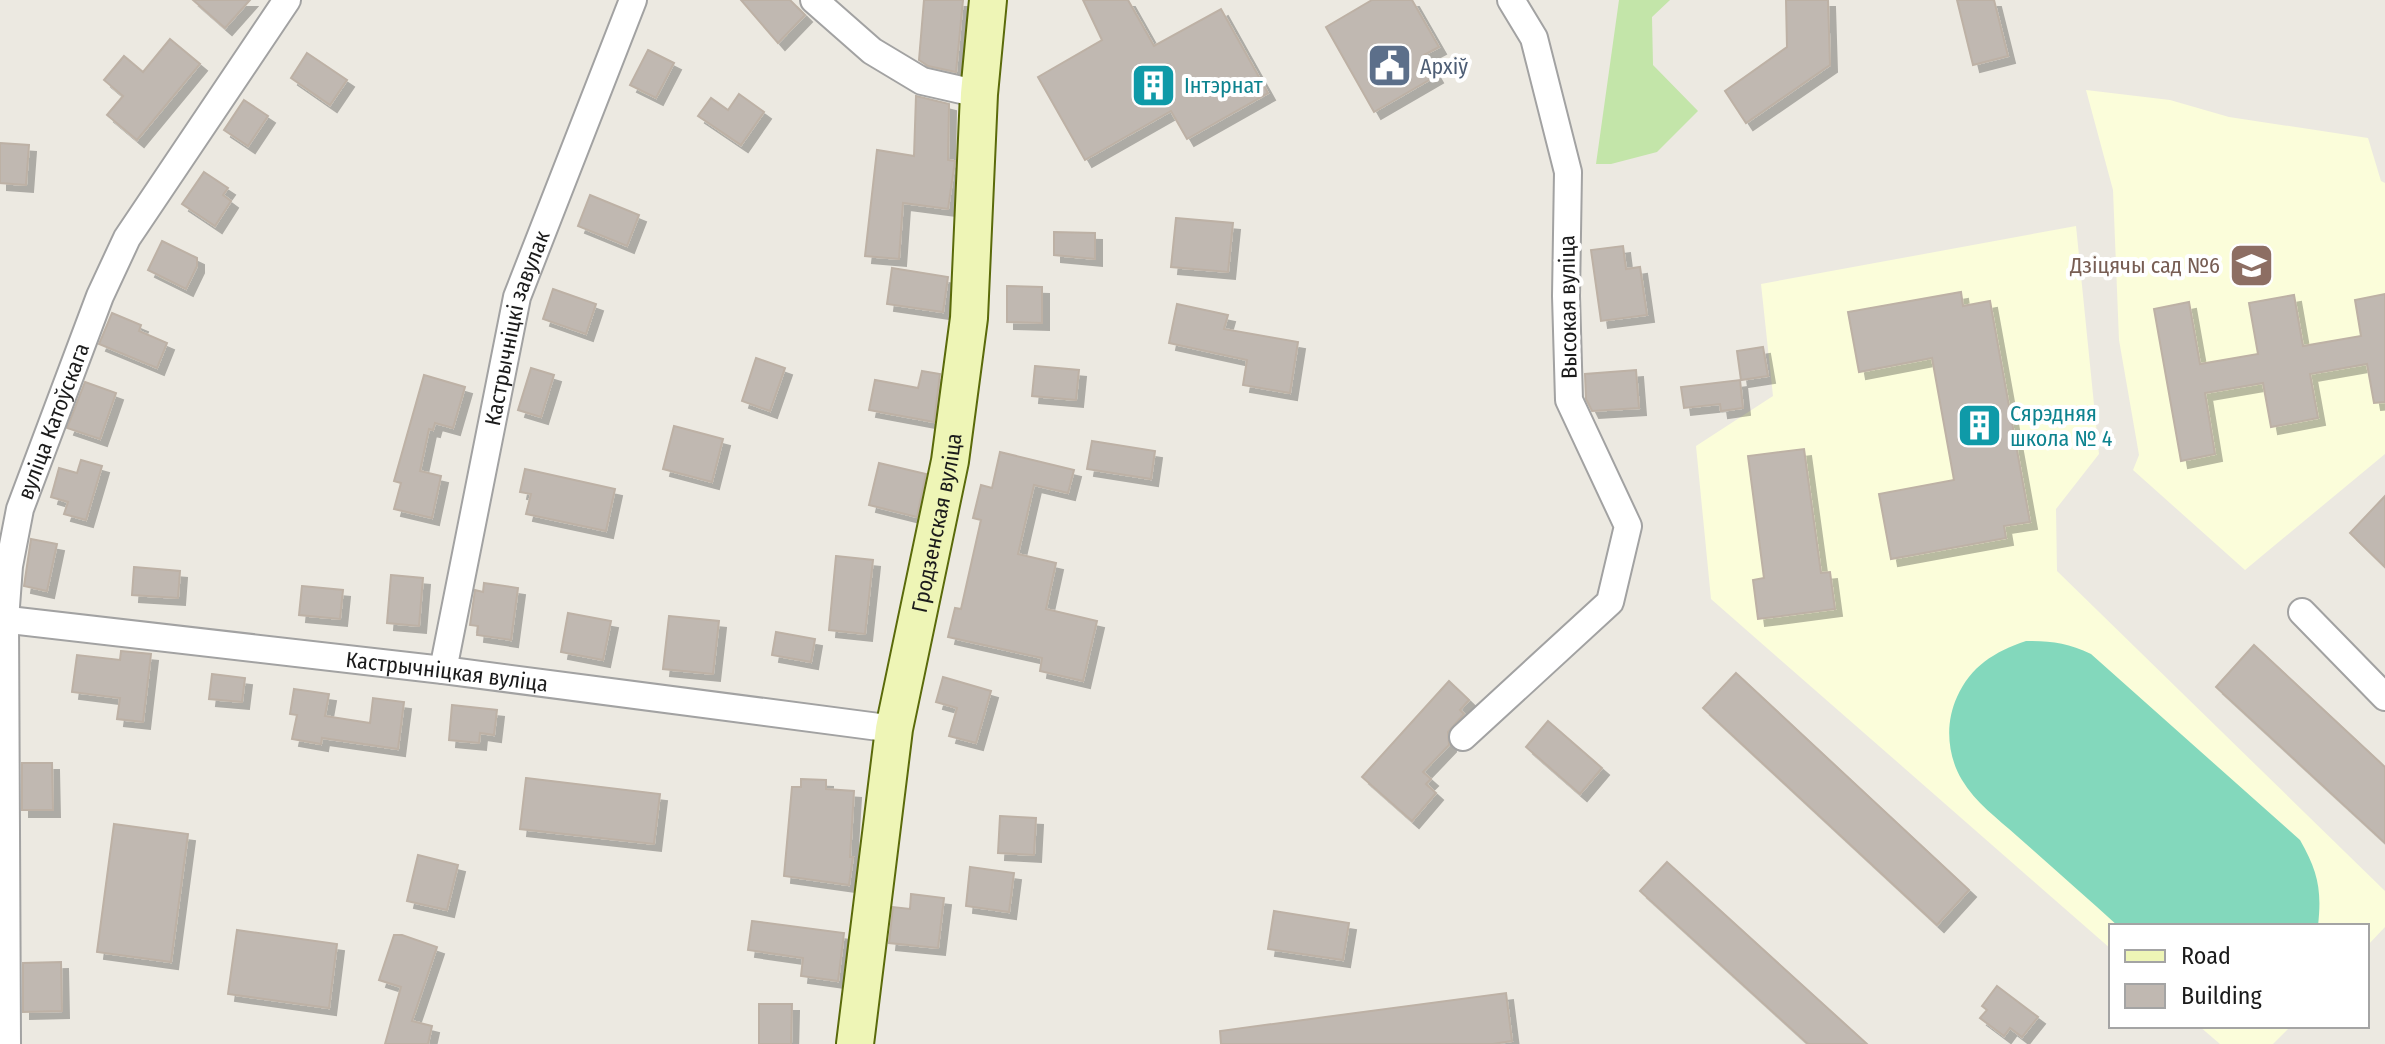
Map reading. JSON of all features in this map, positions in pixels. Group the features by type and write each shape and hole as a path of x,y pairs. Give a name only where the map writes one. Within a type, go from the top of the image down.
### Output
{"street":[{"name":"вуліца Катоўскага","path":"7,1044 2,619 20,509 100,296 127,238 287,0"},
{"name":"Кастрычніцкі завулак","path":"443,670 517,297 633,0"},
{"path":"814,0 872,51 922,81 979,94"},
{"name":"Гродзенская вуліца","path":"855,1044 894,729 950,461 969,318 979,94 988,0"},
{"name":"Высокая вуліца","path":"1463,737 1610,602 1628,526 1569,400 1566,296 1568,172 1534,38 1511,0"},
{"path":"2302,612 2385,697"},
{"name":"Кастрычніцкая вуліца","path":"2,619 443,670 894,729"}],"shaded area":[{"name":"Дзіцячы сад №6","path":"2086,90 2170,100 2229,117 2368,138 2381,181 2385,183 2385,454 2245,570 2133,470 2139,455 2119,340 2113,190"},
{"path":"2076,226 2099,454 2056,509 2057,571 2385,891 2385,927 2369,944 2369,924 2109,924 2109,947 1711,599 1696,446 1773,396 1761,284"},
{"path":"2201,1028 2289,1028 2273,1044 2220,1044"}],"green space":[{"path":"1619,0 1670,0 1652,17 1653,65 1698,111 1657,152 1611,164 1596,164"},
{"path":"2026,641 2043,641 2075,647 2091,654 2300,840 2317,881 2318,924 2116,924 1980,803 1957,770 1949,739 1953,707 1969,677 2004,650"}],"building":[{"path":"193,0 250,0 225,28"},
{"path":"741,0 790,0 805,15 778,43"},
{"path":"924,0 963,0 956,72 928,66 919,60"},
{"name":"Інтэрнат","path":"1083,0 1128,0 1154,46 1221,9 1268,93 1187,139 1171,111 1085,160 1038,77 1102,40"},
{"name":"Архіў","path":"1372,0 1412,0 1439,47 1424,55 1436,76 1374,112 1326,27"},
{"path":"1786,0 1828,0 1830,65 1746,123 1725,91 1787,47"},
{"path":"1957,0 1994,0 2008,56 1973,65"},
{"path":"170,39 200,64 137,140 107,115 123,96 104,80 124,56 143,72"},
{"path":"648,50 674,63 656,98 630,85"},
{"path":"307,53 347,80 330,105 291,78"},
{"path":"739,94 764,112 741,145 698,116 711,98 728,110"},
{"path":"916,96 949,104 948,160 955,161 948,209 903,203 899,259 865,256 877,150 914,156"},
{"path":"244,100 268,116 248,146 224,130"},
{"path":"0,143 29,145 26,185 0,183"},
{"path":"204,172 228,188 223,195 231,201 215,226 182,204"},
{"path":"590,195 639,215 627,246 578,226"},
{"path":"1176,218 1233,223 1228,272 1171,267"},
{"path":"1054,232 1095,233 1095,259 1054,255"},
{"path":"162,241 197,258 197,266 186,289 148,270"},
{"path":"1623,246 1626,269 1640,267 1647,315 1601,321 1591,250"},
{"path":"892,268 948,277 943,312 887,304"},
{"path":"1007,286 1042,287 1042,323 1007,322"},
{"path":"553,289 596,304 586,334 543,319"},
{"name":"Сярэдняя школа № 4","path":"1961,292 1963,306 1990,301 2030,522 2004,526 2006,538 1891,559 1879,494 1954,480 1932,358 1859,372 1848,312"},
{"path":"2385,294 2385,402 2374,403 2367,364 2310,374 2318,418 2271,427 2263,383 2205,393 2215,454 2181,461 2154,309 2189,302 2200,364 2258,354 2249,303 2294,295 2303,346 2361,336 2355,300"},
{"path":"1177,304 1228,315 1224,329 1298,342 1290,393 1243,385 1247,360 1169,343"},
{"path":"112,313 141,325 139,331 167,343 157,368 99,344"},
{"path":"1763,347 1768,376 1741,380 1737,351"},
{"path":"756,358 785,368 770,411 742,401"},
{"path":"1035,366 1079,370 1076,400 1032,396"},
{"path":"531,368 554,375 541,417 518,410"},
{"path":"1636,370 1639,408 1592,411 1586,399 1585,374"},
{"path":"922,371 940,374 934,422 869,410 875,380 918,388"},
{"path":"424,375 465,387 453,428 435,423 433,430 429,429 420,471 441,476 432,518 394,509 401,483 394,481"},
{"path":"1740,380 1743,408 1721,411 1720,404 1684,408 1681,387"},
{"path":"85,382 116,393 100,439 67,428"},
{"path":"674,426 723,439 712,482 663,469"},
{"path":"1092,441 1155,451 1151,479 1087,469"},
{"path":"1804,449 1821,573 1830,572 1835,609 1758,619 1753,580 1764,578 1748,456"},
{"path":"1000,452 1074,470 1068,493 1034,485 1018,554 1056,563 1046,609 1097,621 1083,681 1040,671 1042,658 948,637 955,608 961,609 981,520 973,518 981,485 992,488"},
{"path":"81,460 102,466 86,520 64,514 68,502 51,497 59,468 77,473"},
{"path":"879,463 926,474 917,517 869,505"},
{"path":"525,469 615,489 606,531 526,514 531,494 520,492"},
{"path":"2385,496 2385,567 2350,533"},
{"path":"31,539 57,544 47,591 24,586"},
{"path":"836,556 873,560 865,634 829,630"},
{"path":"134,567 180,571 178,598 132,595"},
{"path":"391,575 423,578 419,626 387,623"},
{"path":"484,583 518,588 511,640 477,635 478,626 470,625 475,590 483,592"},
{"path":"302,586 343,590 340,619 299,615"},
{"path":"568,613 611,621 603,660 561,652"},
{"path":"669,616 719,621 713,674 663,669"},
{"path":"776,632 815,639 811,662 772,655"},
{"path":"2254,645 2385,767 2385,843 2216,687"},
{"path":"121,651 151,654 143,722 117,719 120,698 72,692 77,655 120,660"},
{"path":"1736,673 1969,890 1937,925 1703,708"},
{"path":"212,674 245,678 242,702 209,699"},
{"path":"943,677 991,691 976,743 949,736 957,708 936,702"},
{"path":"1449,681 1469,700 1460,710 1464,714 1448,732 1449,745 1423,772 1431,779 1426,784 1436,793 1412,821 1362,777"},
{"path":"294,689 329,694 325,716 370,723 373,698 404,702 398,749 322,738 321,744 292,739 297,715 290,714"},
{"path":"452,705 497,710 494,735 480,733 479,743 449,740"},
{"path":"1548,721 1602,768 1580,794 1526,747"},
{"path":"22,763 52,763 53,810 22,810"},
{"path":"526,778 660,794 654,844 520,829"},
{"path":"801,779 826,780 826,789 854,791 850,857 853,857 849,885 784,876 792,787 801,787"},
{"path":"1000,816 1036,818 1034,855 998,853"},
{"path":"114,824 188,834 171,962 97,952"},
{"path":"418,855 458,865 447,910 407,901"},
{"path":"1667,862 1867,1044 1808,1044 1640,891"},
{"path":"970,867 1014,873 1009,912 966,906"},
{"path":"911,894 944,898 938,948 889,943 893,907 910,909"},
{"path":"1274,911 1349,923 1343,960 1268,949"},
{"path":"752,921 844,933 838,981 801,976 803,958 748,950"},
{"path":"237,930 337,944 329,1008 228,994"},
{"path":"394,935 437,947 412,1021 432,1026 428,1044 385,1044 401,987 379,980"},
{"path":"61,962 62,1011 23,1012 23,963"},
{"path":"1997,986 2038,1017 2022,1037 2010,1028 2004,1036 1980,1018 1987,1010 1982,1006"},
{"path":"1506,993 1512,1041 1493,1044 1221,1044 1220,1031"},
{"path":"759,1004 792,1004 791,1044 759,1044"}],"place":[{"name":"Архіў","path":"1389,66"},
{"name":"Інтэрнат","path":"1153,85"},
{"name":"Дзіцячы сад №6","path":"2251,265"},
{"name":"Сярэдняя школа № 4","path":"1979,426"}]}
